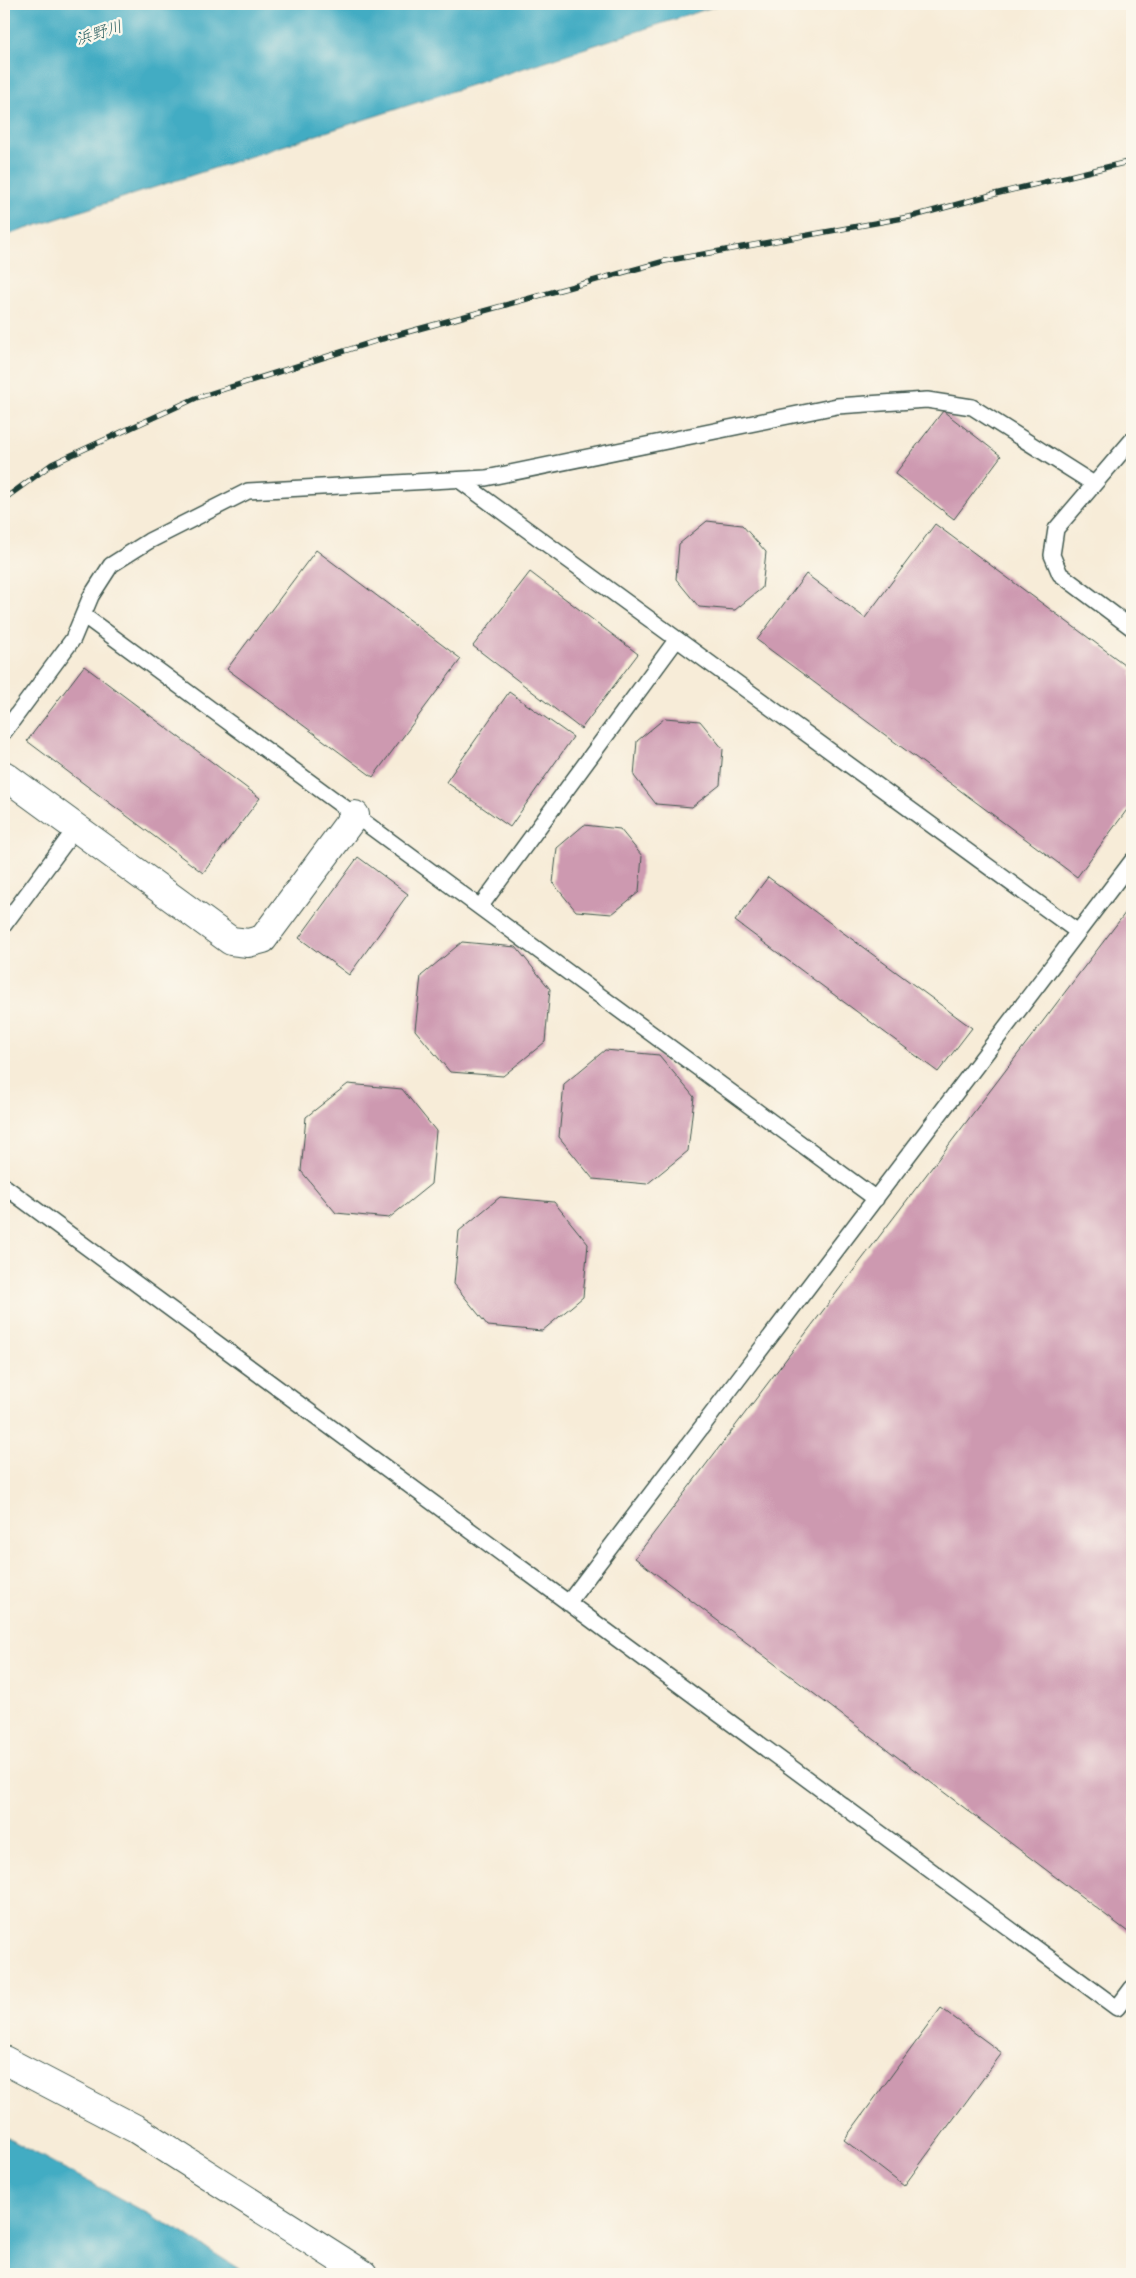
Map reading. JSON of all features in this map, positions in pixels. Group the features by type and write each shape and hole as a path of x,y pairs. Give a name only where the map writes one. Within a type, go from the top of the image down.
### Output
{"street":[{"path":"4,775 231,941 248,944 263,939 355,815"},
{"path":"4,2060 136,2129 363,2274"}],"lane":[{"path":"4,732 73,639 91,596 111,565 149,541 248,491 486,478 837,406 927,400 972,407 1094,484"},
{"path":"1132,440 1056,529 1052,555 1060,574 1132,628"},
{"path":"459,480 1078,932"},
{"path":"83,615 876,1199"},
{"path":"480,907 677,639"},
{"path":"4,925 76,828"},
{"path":"568,1603 1132,861"},
{"path":"4,1186 1117,2008 1132,1988"}],"water":[{"name":"浜野川","path":"4,4 722,4 4,236"},
{"path":"4,2136 173,2227 247,2274 4,2274"}],"building":[{"path":"943,411 1001,456 954,519 895,474"},
{"path":"707,521 742,525 766,552 762,588 735,610 699,607 676,579 679,544"},
{"path":"935,524 1132,670 1132,803 1077,877 757,640 806,574 865,618"},
{"path":"316,550 461,659 373,777 227,669"},
{"path":"530,572 638,654 581,729 473,646"},
{"path":"84,666 260,798 203,873 27,741"},
{"path":"509,692 573,737 510,827 446,782"},
{"path":"665,718 700,721 723,749 720,785 692,807 656,804 634,776 637,741"},
{"path":"584,825 620,829 642,856 639,892 612,914 576,911 553,883 557,848"},
{"path":"358,857 408,894 349,975 299,938"},
{"path":"768,877 972,1028 938,1072 735,921"},
{"path":"1132,904 1132,1935 635,1558"},
{"path":"462,942 516,947 550,989 545,1042 503,1076 450,1072 415,1030 421,976"},
{"path":"605,1050 659,1055 694,1097 688,1151 647,1184 593,1179 559,1137 564,1084"},
{"path":"348,1084 402,1089 436,1131 431,1184 389,1218 336,1213 301,1171 306,1117"},
{"path":"500,1197 554,1202 588,1244 583,1297 542,1331 488,1326 454,1284 459,1231"},
{"path":"941,2008 1002,2053 904,2186 844,2140"}],"railway":[{"path":"4,499 52,464 196,398 382,339 665,261 914,216 995,194 1132,161"}]}
